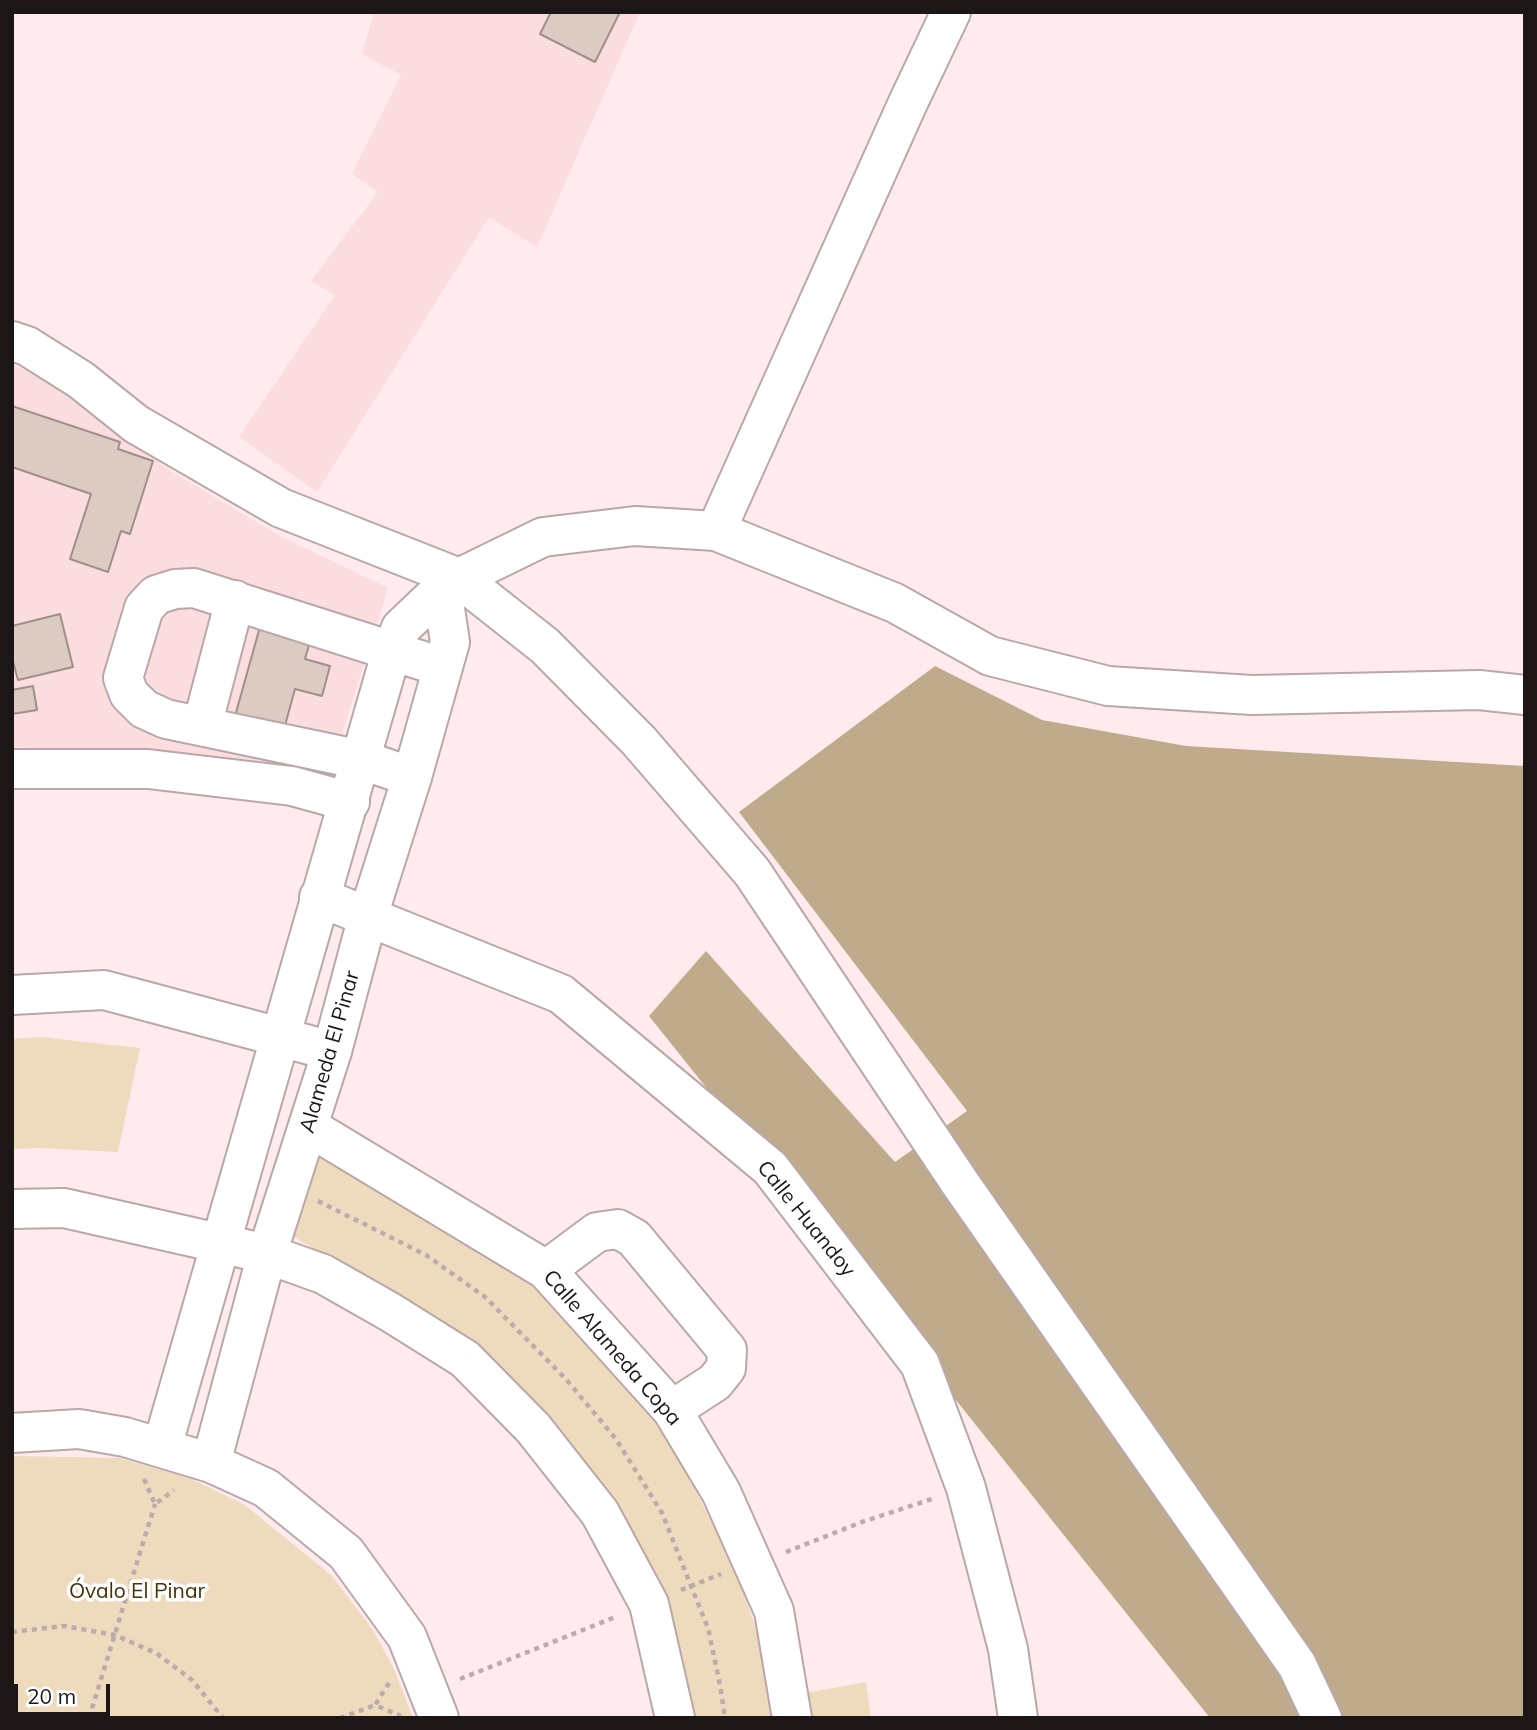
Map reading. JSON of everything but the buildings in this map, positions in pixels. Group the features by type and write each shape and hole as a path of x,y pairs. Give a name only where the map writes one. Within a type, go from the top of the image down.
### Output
{"main road":[{"path":"716,531 951,12"},
{"path":"12,341 27,346 81,380 136,424 281,508 450,583 545,646 639,741 752,872 960,1183 1297,1665 1322,1718"},
{"path":"162,1447 319,897 350,802 397,639 450,583 544,537 635,526 716,531 895,603 990,656 1108,685 1252,695 1479,691 1525,695"},
{"path":"412,777 362,760 166,719 144,709 130,694 123,678 144,608 156,595 175,589 194,588 397,639 446,655 450,583"},
{"path":"201,726 235,600"},
{"name":"Alameda El Pinar","path":"211,1463 267,1254 332,1051 368,916 412,777 446,655"},
{"path":"12,769 148,769 292,786 350,802"},
{"name":"Calle Huandoy","path":"319,897 561,994 769,1168 920,1364 966,1488 1008,1649 1018,1718"},
{"path":"12,995 104,990 332,1051"},
{"name":"Calle Alameda Copa","path":"309,1127 546,1270 672,1410 721,1492 774,1611 792,1718"},
{"path":"12,1209 64,1208 267,1254 323,1275 390,1312 465,1359 533,1428 600,1513 649,1604 675,1718"},
{"path":"546,1270 597,1232 618,1229 634,1238 727,1350 726,1368 715,1382 672,1410"},
{"path":"12,1433 79,1429 125,1437 211,1463 266,1488 346,1553 407,1637 434,1705"}],"path":[{"path":"434,1705 649,1604 862,1522 966,1488"},
{"path":"89,1718 155,1504"},
{"path":"12,1632 64,1626 115,1635 156,1653 192,1679 223,1718"},
{"path":"340,1718 375,1705"}],"shaded area":[{"path":"374,12 640,12 537,247 489,217 317,492 239,437 335,295 311,281 378,192 352,174 401,75 362,54"},
{"path":"12,365 42,376 166,468 280,536 388,588 326,784 137,752 12,747"},
{"path":"935,666 1042,720 1186,746 1525,766 1525,1718 1210,1718 649,1016 706,951 895,1162 967,1111 739,812"}],"green space":[{"path":"40,1037 140,1048 118,1152 12,1149 12,1039"},
{"path":"308,1145 536,1281 617,1369 677,1454 735,1569 758,1634 775,1718 677,1718 602,1506 397,1297 280,1229"},
{"name":"Óvalo El Pinar","path":"12,1457 120,1458 191,1479 245,1505 332,1576 373,1630 394,1669 413,1718 12,1718"},
{"path":"866,1682 871,1718 805,1718 800,1694"}]}
